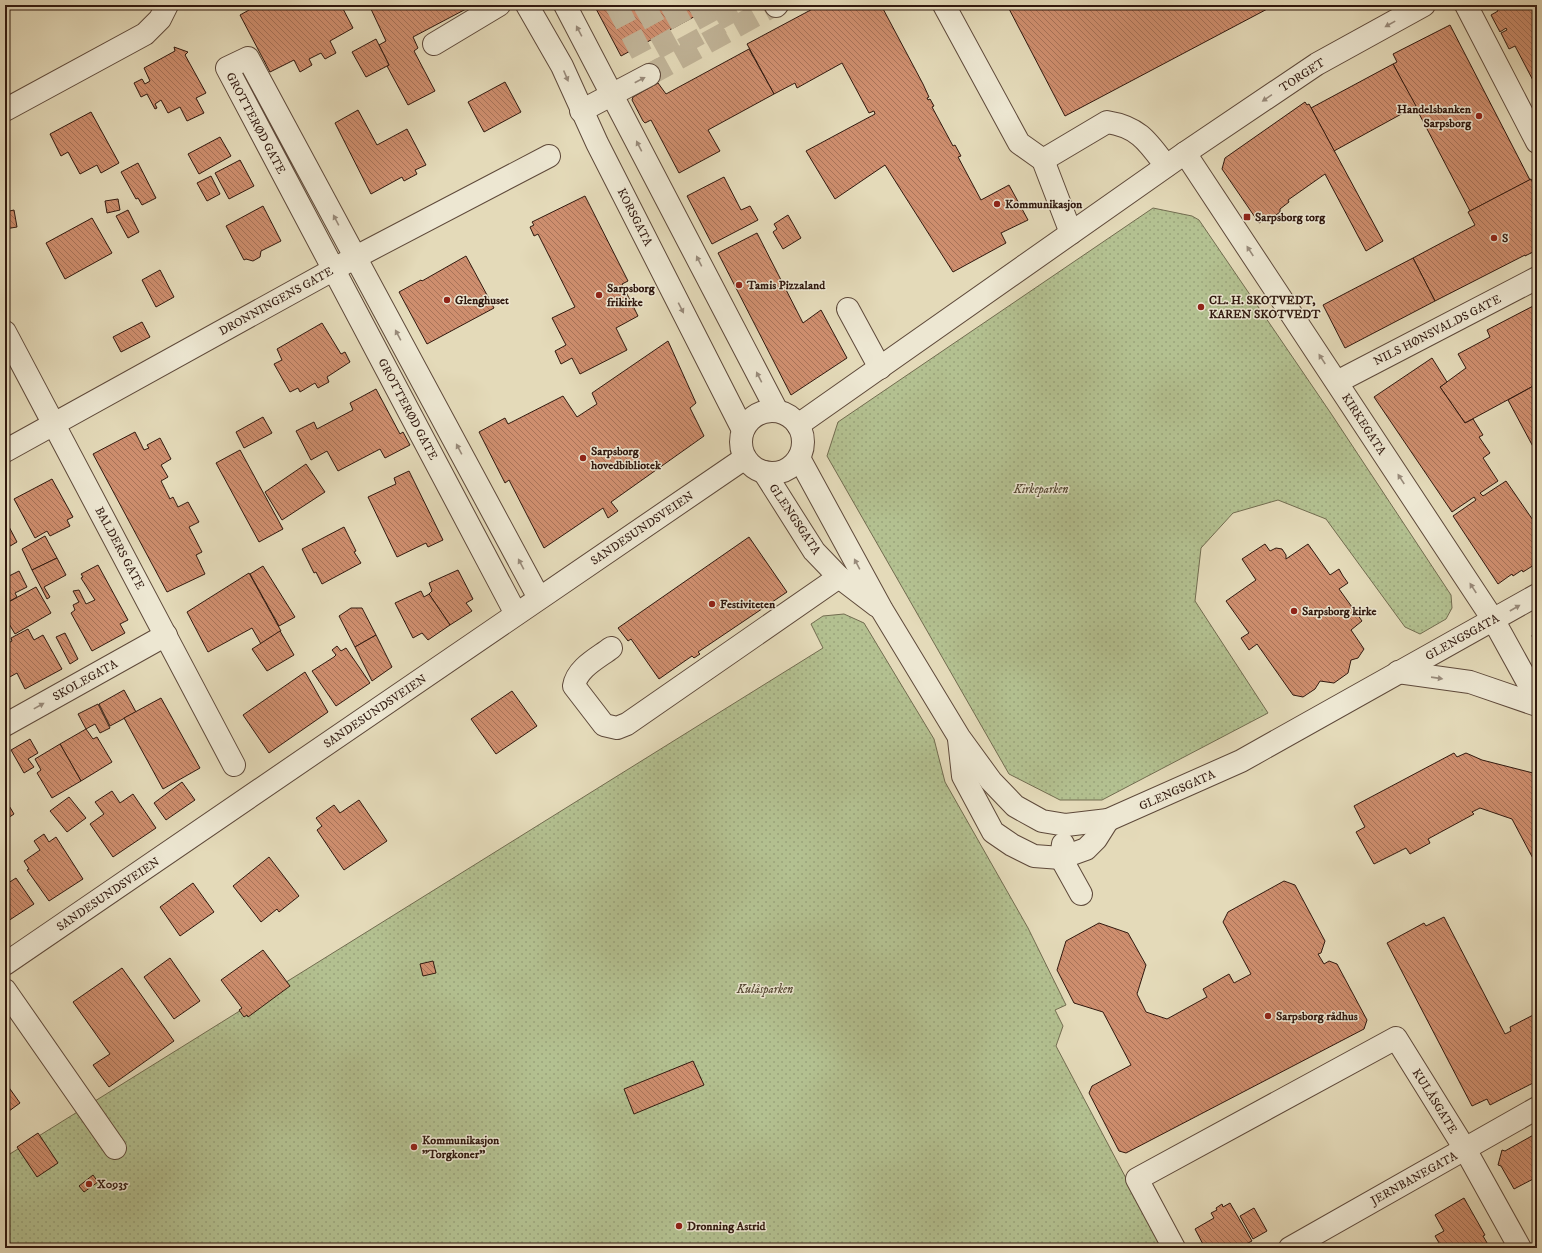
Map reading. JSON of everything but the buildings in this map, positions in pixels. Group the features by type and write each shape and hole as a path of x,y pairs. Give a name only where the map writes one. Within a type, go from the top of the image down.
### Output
{"street":[{"path":"5,110 145,34 160,19 167,5"},
{"path":"434,44 499,5"},
{"name":"KORSGATA","path":"528,5 562,66 581,110 743,430"},
{"path":"565,5 777,411"},
{"path":"944,5 1019,143 1043,160 1071,233"},
{"name":"TORGET","path":"798,425 1166,166 1317,64 1424,5"},
{"path":"1466,5 1537,142"},
{"name":"GROTTERØD GATE","path":"516,614 227,68 248,58 539,598"},
{"path":"581,110 613,95 648,75"},
{"path":"1043,160 1107,122 1124,124 1146,140 1166,166"},
{"name":"KIRKEGATA","path":"1185,153 1494,620 1537,699"},
{"name":"DRONNINGENS GATE","path":"5,450 55,424 333,269 549,156"},
{"name":"NILS HØNSVALDS GATE","path":"1337,382 1537,278"},
{"path":"848,309 880,368"},
{"name":"BALDERS GATE","path":"5,332 234,765"},
{"path":"777,411 792,418 798,425 802,432 803,441 799,458 793,466 774,474 757,470 745,458 741,439 743,430 749,421 757,415 777,411"},
{"name":"SANDESUNDSVEIEN","path":"5,964 745,458"},
{"name":"GLENGSGATA","path":"799,458 882,610 959,737 991,781 1015,806 1042,821 1066,825 1108,820 1241,761 1537,595"},
{"name":"GLENGSGATA","path":"764,472 814,551 839,577 882,610"},
{"path":"611,648 581,671 574,686 604,725 617,728 627,724 839,577"},
{"name":"SKOLEGATA","path":"5,725 166,635"},
{"path":"1398,672 1470,682 1537,705"},
{"path":"959,737 963,776 993,832 1012,845 1034,856 1061,858 1086,849 1096,839 1108,820"},
{"path":"1066,825 1061,858 1081,894"},
{"path":"5,990 115,1148"},
{"name":"KULÅSGATE","path":"1174,1248 1137,1179 1396,1038 1465,1149 1520,1248"},
{"name":"JERNBANEGATA","path":"1290,1248 1537,1108"}],"green space":[{"name":"Kirkeparken","path":"1153,208 1192,216 1199,220 1330,412 1451,595 1452,608 1446,619 1420,634 1405,627 1326,519 1278,500 1233,513 1201,548 1195,601 1268,713 1102,800 1060,800 1009,774 827,456 838,422"},
{"name":"Kulåsparken","path":"844,614 864,623 934,739 945,782 1028,928 1066,1005 1055,1010 1063,1026 1056,1046 1163,1248 5,1248 5,1157 823,648 811,624 823,616"}],"tunnel":[{"path":"616,5 652,73"},
{"path":"644,5 675,61"},
{"path":"671,5 695,49"},
{"path":"699,5 717,38"},
{"path":"721,5 734,28"},
{"path":"649,75 775,5"}],"place":[{"name":"Handelsbanken Sarpsborg","path":"1479,116"},
{"name":"Kommunikasjon","path":"997,204"},
{"name":"Sarpsborg torg","path":"1247,217"},
{"name":"S","path":"1494,238"},
{"name":"Tamis Pizzaland","path":"739,285"},
{"name":"Sarpsborg frikirke","path":"599,295"},
{"name":"Glenghuset","path":"447,300"},
{"name":"CL. H. SKOTVEDT, KAREN SKOTVEDT","path":"1201,307"},
{"name":"Sarpsborg hovedbibliotek","path":"583,458"},
{"name":"Festiviteten","path":"712,604"},
{"name":"Sarpsborg kirke","path":"1294,611"},
{"name":"Sarpsborg rådhus","path":"1268,1016"},
{"name":"Kommunikasjon \"Torgkoner\"","path":"414,1147"},
{"name":"X0935","path":"89,1184"},
{"name":"Dronning Astrid","path":"679,1226"}]}
